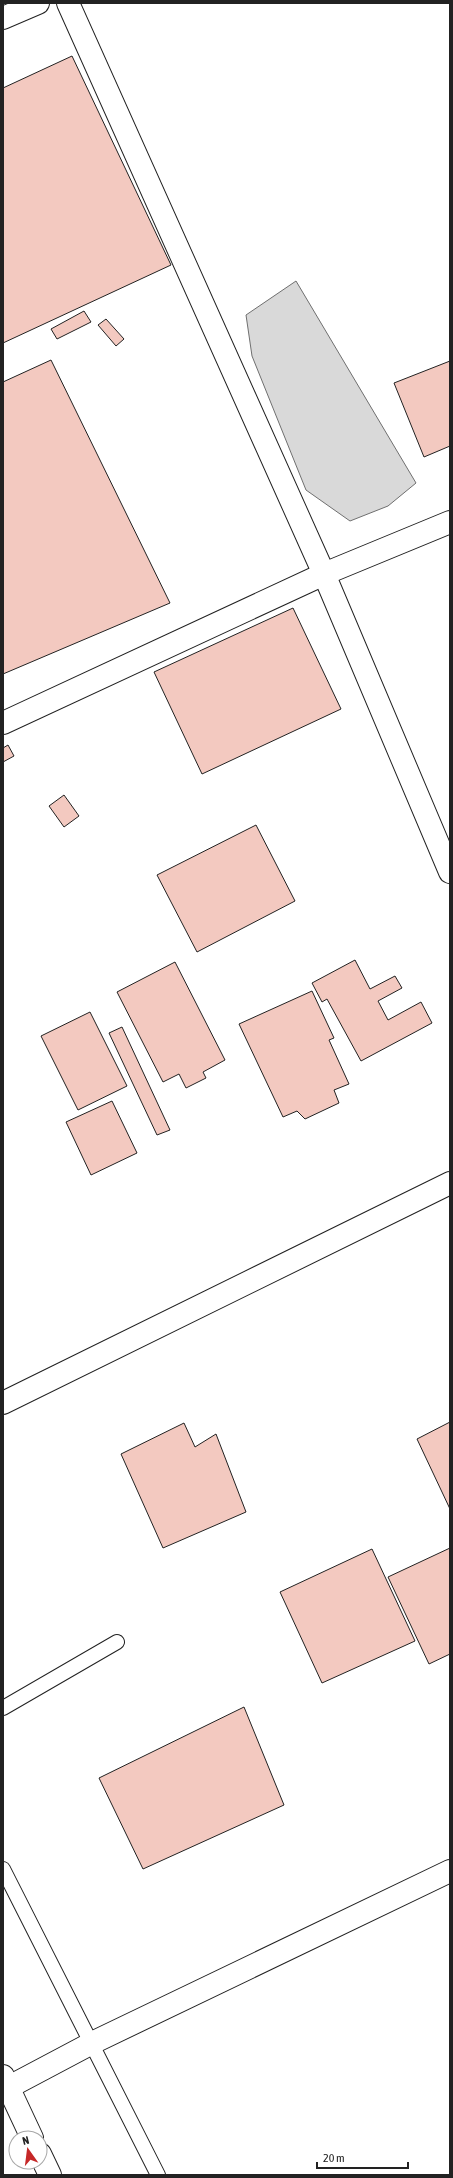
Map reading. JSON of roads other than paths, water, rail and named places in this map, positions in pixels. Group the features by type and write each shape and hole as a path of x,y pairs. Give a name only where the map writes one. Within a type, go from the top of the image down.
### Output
{"main road":[{"path":"3,18 38,3"},
{"path":"68,3 324,574 450,872"},
{"path":"3,723 324,574 450,522"},
{"path":"3,1403 450,1183"},
{"path":"28,2130 6,2082 92,2043 450,1871"}],"lane":[{"path":"3,1708 117,1642"},
{"path":"3,1869 158,2175"}]}
